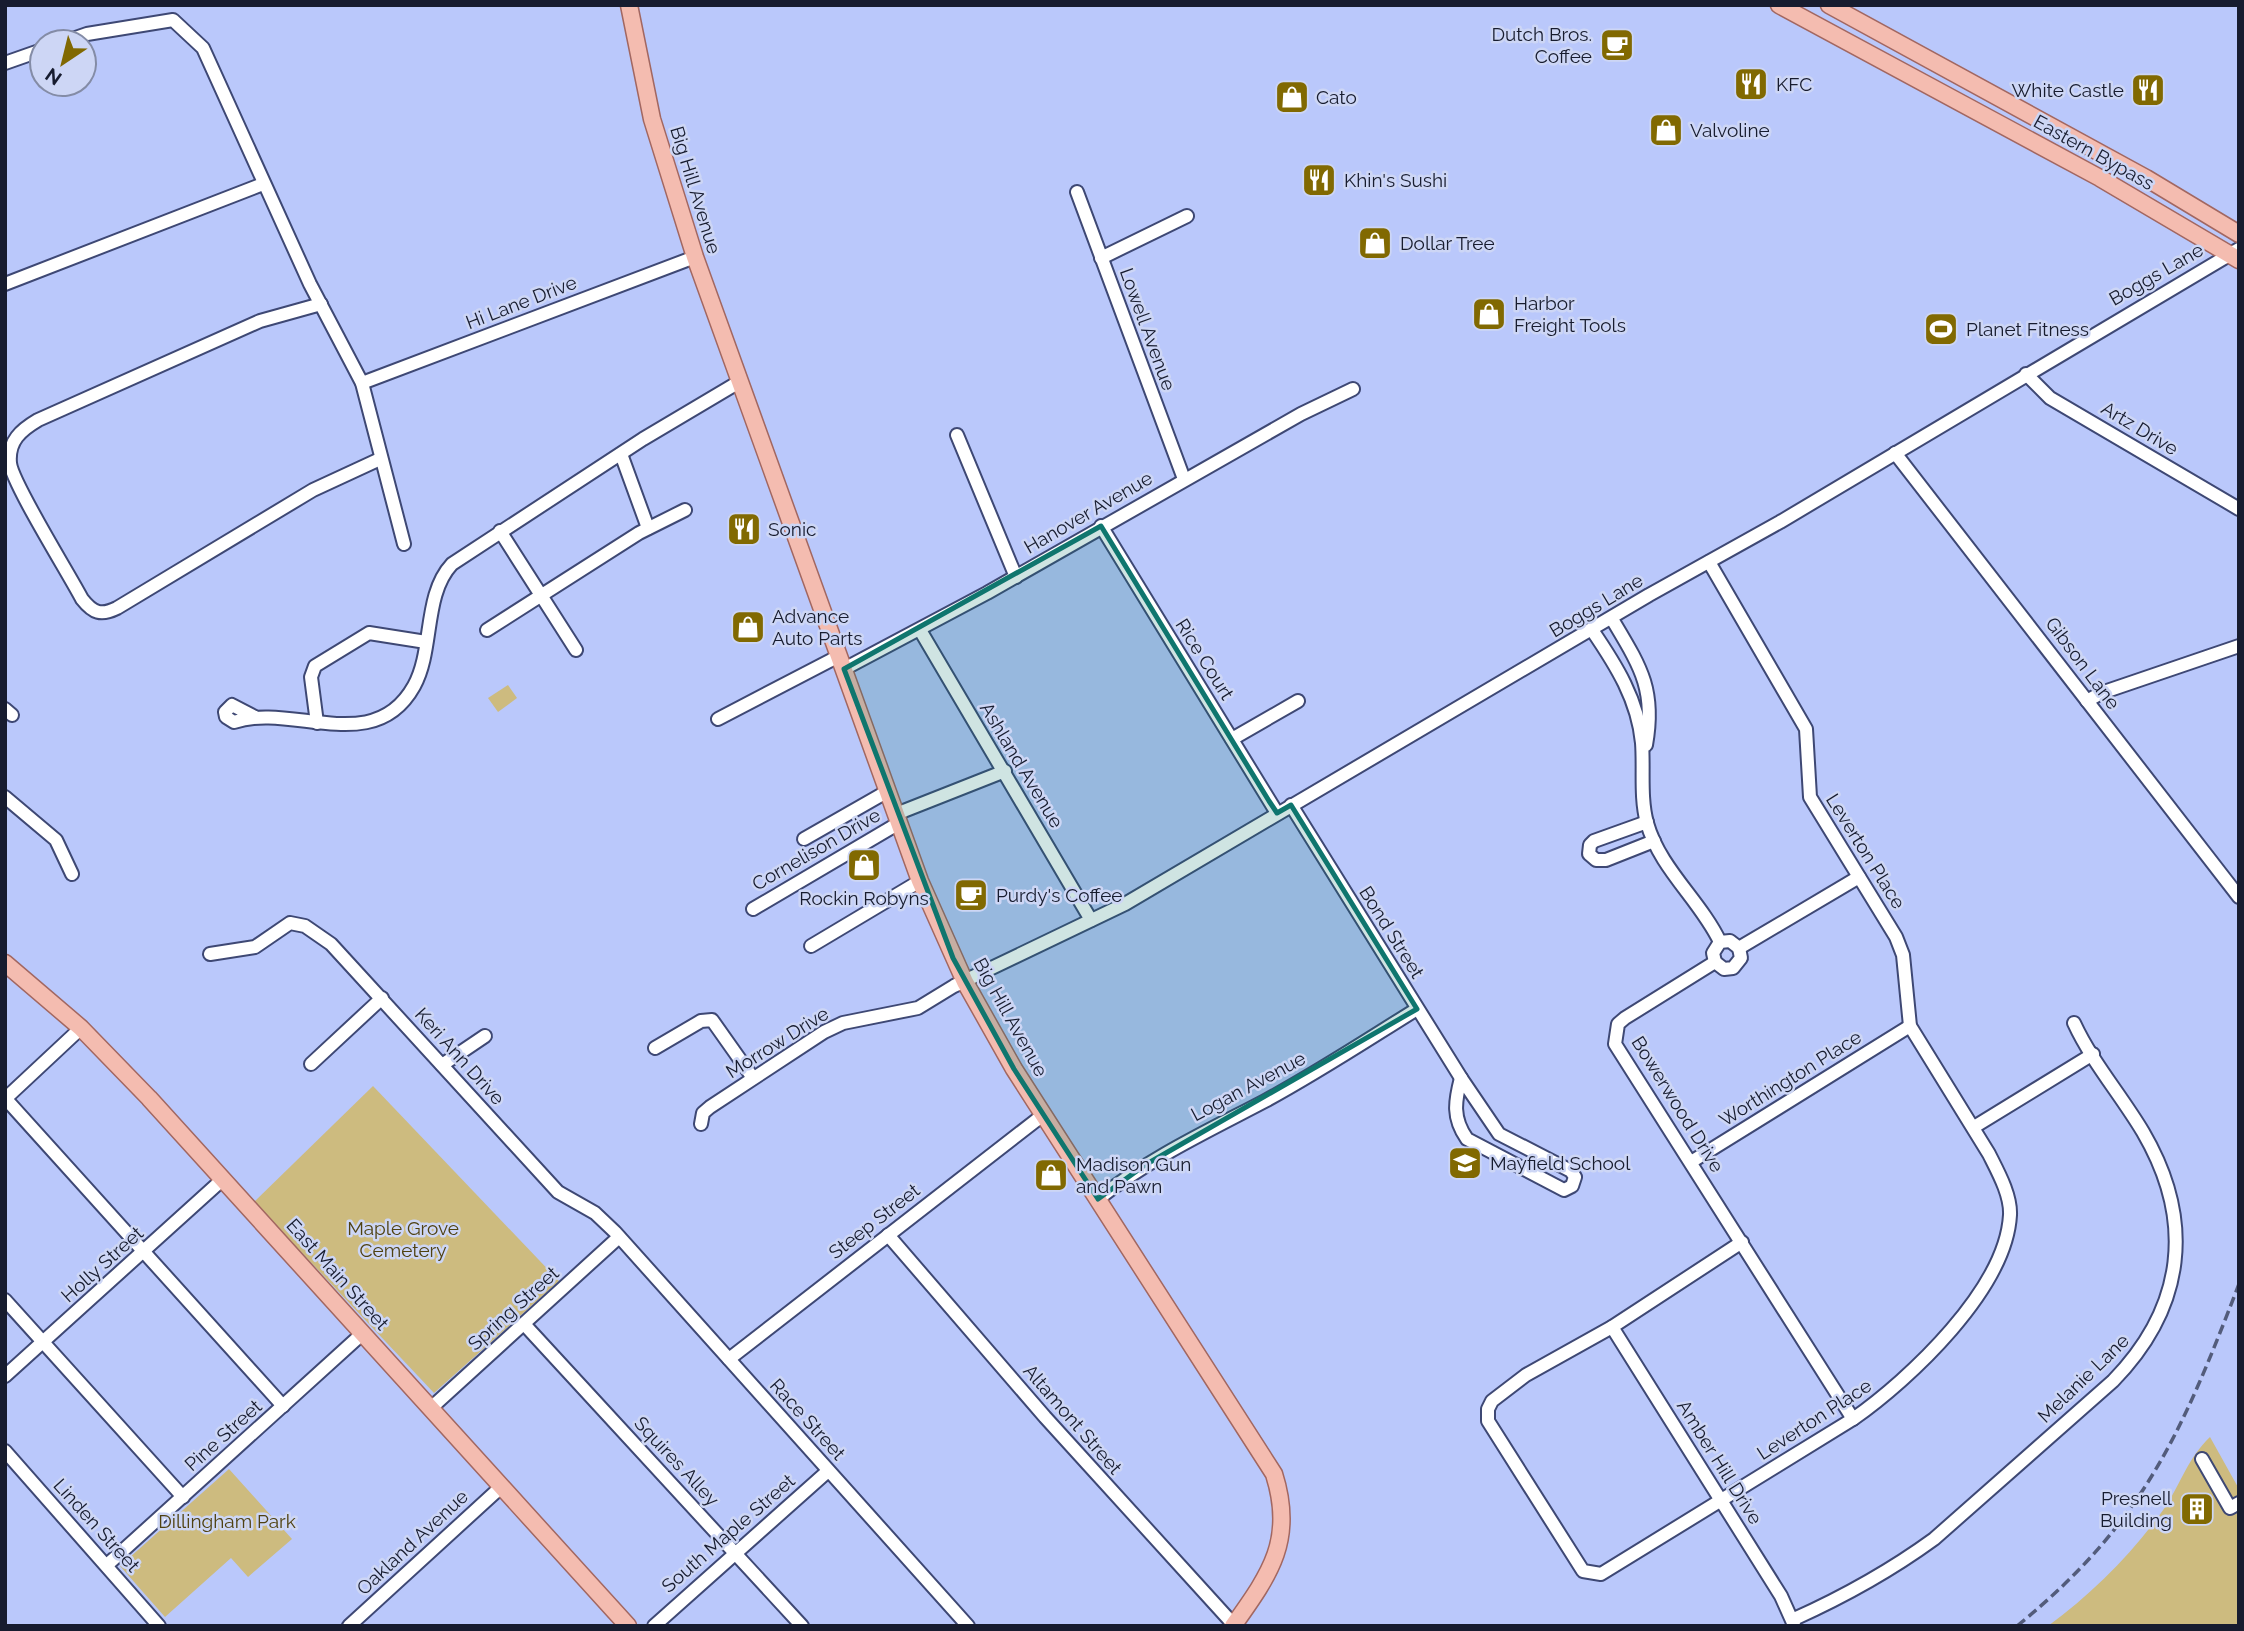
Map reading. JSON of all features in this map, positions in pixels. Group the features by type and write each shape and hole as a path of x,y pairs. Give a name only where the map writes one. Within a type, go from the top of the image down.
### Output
{"main road":[{"name":"Big Hill Avenue","path":"629,5 652,119 695,257 920,881 965,982 1043,1115 1259,1447 1281,1495 1282,1532 1274,1562 1233,1625"},
{"name":"Eastern Bypass","path":"1779,5 2236,254"},
{"name":"Eastern Bypass","path":"1829,5 2146,178 2239,234"},
{"name":"East Main Street","path":"5,963 81,1028 223,1178 628,1626"}],"street":[{"path":"98,32 173,20 203,48 264,184 362,383 404,544"},
{"path":"5,63 28,55"},
{"path":"5,284 264,184"},
{"name":"Lowell Avenue","path":"1077,192 1184,479"},
{"path":"1101,258 1187,216"},
{"name":"Boggs Lane","path":"965,982 1136,898 2026,374 2236,254"},
{"name":"Hi Lane Drive","path":"362,383 695,257"},
{"path":"321,304 260,321 38,420 20,430 10,455 13,472 82,599 91,609 101,613 117,608 313,490 380,458"},
{"name":"Artz Drive","path":"2026,374 2050,398 2239,509"},
{"path":"255,717 354,725 378,719 398,706 417,680 445,572 500,531 739,382"},
{"name":"Hanover Avenue","path":"718,719 841,662 920,630 1323,401 1353,389"},
{"path":"957,435 1016,577"},
{"name":"Gibson Lane","path":"1895,453 2239,897"},
{"path":"621,454 648,528"},
{"path":"487,630 648,528 685,510"},
{"name":"Rice Court","path":"1101,526 1277,813"},
{"path":"500,531 576,650"},
{"name":"Leverton Place","path":"1709,562 1806,729 1810,797 1896,937 1903,955 1905,1003 1910,1027 1974,1127 2000,1176 2010,1212 2006,1240 1965,1312 1930,1354 1888,1394 1853,1419 1601,1574 1593,1575 1583,1571 1488,1421 1488,1409 1492,1401 1526,1375 1612,1327 1742,1242"},
{"path":"1612,619 1637,661 1648,689 1651,711 1642,755"},
{"name":"Ashland Avenue","path":"920,630 1091,920"},
{"path":"1592,631 1619,671 1634,703 1642,755 1647,822 1654,841 1665,861 1708,915 1720,942"},
{"path":"317,723 311,677 319,662 369,632 426,642"},
{"path":"2087,701 2101,693 2239,646"},
{"path":"1232,739 1298,701"},
{"name":"Cornelison Drive","path":"753,909 898,819 1005,771"},
{"path":"804,839 888,791"},
{"path":"5,797 56,841 72,874"},
{"name":"Bond Street","path":"1290,805 1499,1135 1571,1171 1575,1177 1572,1186 1564,1190 1468,1139 1455,1114 1461,1078"},
{"path":"1647,822 1594,841 1590,845 1589,854 1596,860 1606,860 1654,841"},
{"path":"1739,948 1859,877"},
{"path":"811,946 920,881"},
{"name":"Keri Ann Drive","path":"210,954 245,951 290,923 305,926 340,952 558,1192 595,1213 619,1237"},
{"path":"1720,942 1730,942 1739,948 1741,958 1733,968 1724,969 1715,962 1713,953 1720,942"},
{"name":"Bowerwood Drive","path":"1715,962 1625,1018 1618,1024 1615,1044 1853,1419"},
{"name":"Morrow Drive","path":"701,1124 701,1117 706,1110 836,1025 911,1011 965,982"},
{"path":"311,1064 382,998"},
{"name":"Logan Avenue","path":"1098,1199 1145,1166 1219,1122 1284,1090 1417,1009"},
{"path":"655,1048 701,1021 712,1020 752,1078"},
{"name":"Melanie Lane","path":"1794,1623 1905,1560 1934,1539 2113,1381 2151,1336 2174,1276 2173,1204 2165,1175 2143,1132 2083,1042 2074,1023"},
{"name":"Worthington Place","path":"1691,1162 1910,1027"},
{"path":"81,1028 5,1098 283,1406"},
{"path":"443,1065 485,1036"},
{"path":"1974,1127 2093,1054"},
{"name":"Steep Street","path":"729,1359 1043,1115"},
{"name":"Holly Street","path":"5,1376 144,1253 223,1178"},
{"name":"Altamont Street","path":"888,1235 1045,1417 1233,1625"},
{"name":"Spring Street","path":"431,1408 619,1237"},
{"name":"Race Street","path":"619,1237 968,1626"},
{"path":"5,1300 183,1497"},
{"name":"Squires Alley","path":"524,1324 736,1550 802,1626"},
{"name":"Amber Hill Drive","path":"1612,1327 1794,1623"},
{"name":"Pine Street","path":"107,1565 363,1333"},
{"name":"Linden Street","path":"5,1451 159,1626"},
{"path":"2202,1459 2230,1508 2239,1503"},
{"name":"South Maple Street","path":"654,1626 736,1550 828,1471"},
{"name":"Oakland Avenue","path":"349,1626 501,1487"}],"highlighted area":[{"path":"1101,526 1269,801 1277,813 1291,805 1417,1009 1145,1165 1098,1199 1014,1069 953,958 844,669"}],"green space":[{"path":"508,685 517,698 498,712 488,698"},
{"name":"Maple Grove Cemetery","path":"373,1086 559,1281 434,1393 254,1202"},
{"path":"2210,1437 2239,1489 2239,1626 2048,1626 2097,1586 2140,1540 2166,1506 2196,1453"},
{"name":"Dillingham Park","path":"229,1469 292,1539 248,1577 231,1558 165,1617 120,1566"}],"railway":[{"path":"2017,1626 2061,1588 2097,1550 2128,1512 2154,1472 2198,1385 2239,1284"}],"place":[{"name":"Dutch Bros. Coffee","path":"1617,45"},
{"name":"KFC","path":"1751,84"},
{"name":"White Castle","path":"2148,90"},
{"name":"Cato","path":"1292,97"},
{"name":"Valvoline","path":"1666,130"},
{"name":"Khin's Sushi","path":"1319,180"},
{"name":"Dollar Tree","path":"1375,243"},
{"name":"Harbor Freight Tools","path":"1489,314"},
{"name":"Planet Fitness","path":"1941,329"},
{"name":"Sonic","path":"744,529"},
{"name":"Advance Auto Parts","path":"748,627"},
{"name":"Rockin Robyns","path":"864,865"},
{"name":"Purdy's Coffee","path":"971,895"},
{"name":"Mayfield School","path":"1465,1163"},
{"name":"Madison Gun and Pawn","path":"1051,1175"},
{"name":"Presnell Building","path":"2197,1509"}]}
